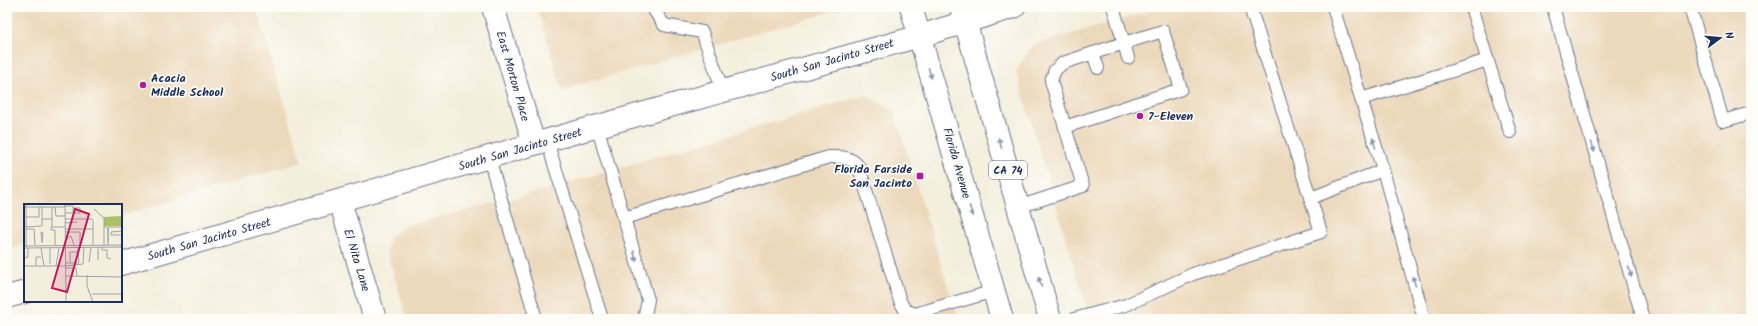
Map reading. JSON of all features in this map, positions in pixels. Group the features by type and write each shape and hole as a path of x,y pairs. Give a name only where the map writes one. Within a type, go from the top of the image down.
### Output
{"main road":[{"name":"East Morton Place","path":"493,7 540,143"},
{"name":"Florida Avenue","path":"911,7 1002,319"},
{"name":"South San Jacinto Street","path":"122,264 597,126 920,36 963,14 1014,7"},
{"name":"CA 74","path":"963,14 1050,319"},
{"name":"El Nita Lane","path":"340,201 375,319"},
{"path":"7,297 24,292"}],"lane":[{"path":"652,7 664,25 702,32 723,91"},
{"path":"1113,7 1128,58"},
{"path":"1074,319 1126,305 1193,274 1321,232 1250,7"},
{"path":"1333,7 1382,170 1424,319"},
{"path":"1471,7 1510,132"},
{"path":"1553,7 1643,319"},
{"path":"1690,7 1723,121 1751,113"},
{"path":"1018,207 1083,186 1065,127 1052,81 1054,70 1063,63 1163,31 1181,90 1140,98 1110,108 1065,127"},
{"path":"1093,53 1098,68"},
{"path":"1361,99 1488,60"},
{"path":"597,126 648,300 644,319"},
{"path":"540,143 602,319"},
{"path":"624,218 829,157 845,157 854,161 859,167 900,301 905,310 913,316 994,291"},
{"path":"488,158 536,319"},
{"path":"1310,198 1382,170"}],"shaded area":[{"name":"Acacia Middle School","path":"7,7 256,7 302,162 122,216 122,204 24,204 24,244 7,250"},
{"path":"537,7 841,7 840,9 562,90"},
{"path":"1165,7 1751,7 1751,319 1090,319 1016,71 1029,51 1036,44"},
{"path":"866,95 894,111 958,319 407,319 387,252 389,238 402,227 544,190"}],"place":[{"name":"Acacia Middle School","path":"143,85"},
{"name":"7-Eleven","path":"1140,116"},
{"name":"Florida Farside San Jacinto","path":"920,176"}]}
